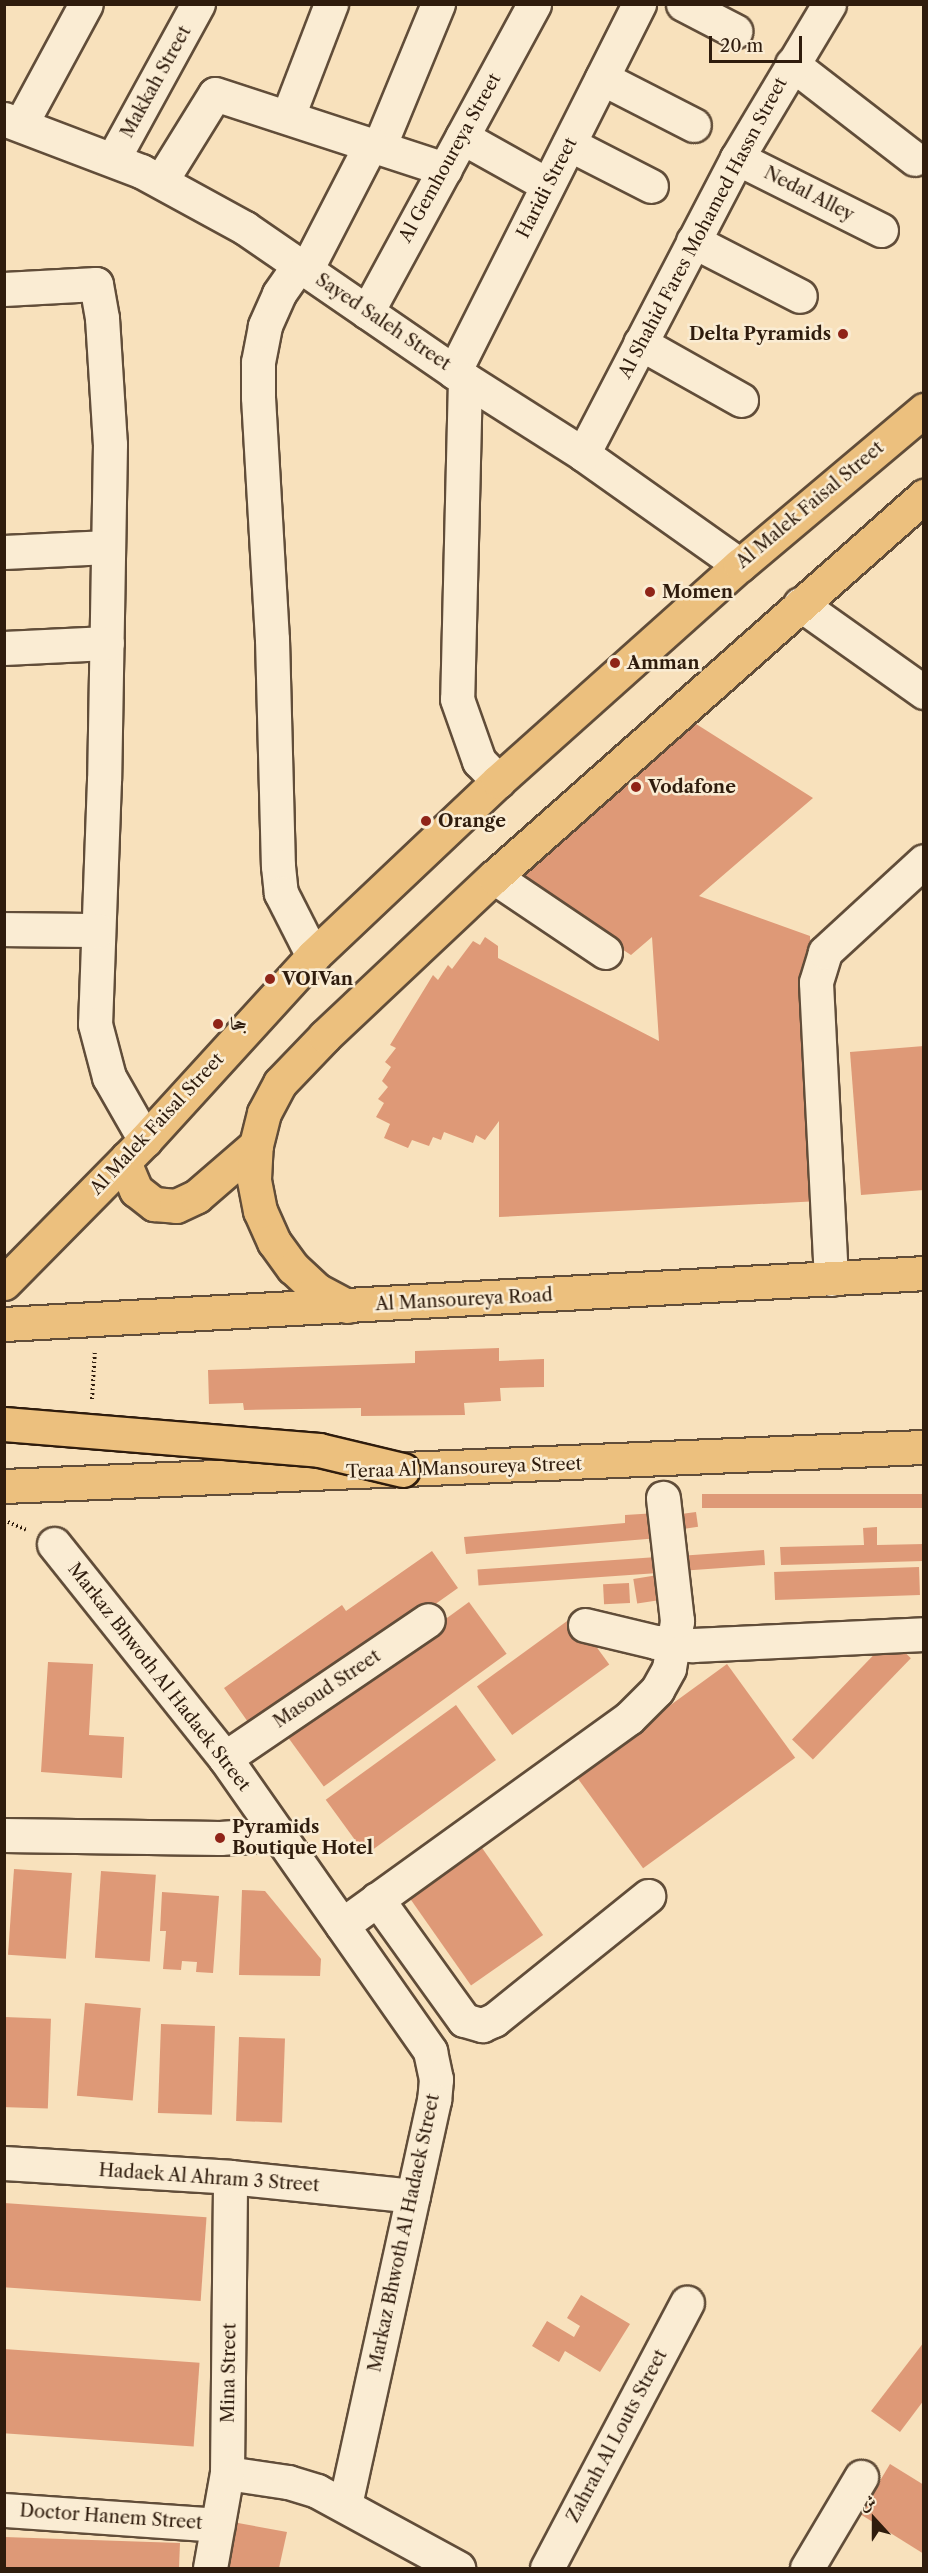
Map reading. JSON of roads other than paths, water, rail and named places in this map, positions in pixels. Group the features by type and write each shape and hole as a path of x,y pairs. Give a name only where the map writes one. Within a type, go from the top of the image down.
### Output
{"main road":[{"name":"Al Malek Faisal Street","path":"4,1283 136,1149 313,956 498,781 740,565 924,410"},
{"path":"346,1306 309,1283 273,1242 260,1211 254,1179 256,1145 264,1113 280,1083 325,1036 494,877 924,496"},
{"path":"136,1149 127,1169 136,1190 154,1204 177,1206 197,1196 256,1145"},
{"name":"Al Mansoureya Road","path":"4,1324 924,1273"},
{"path":"4,1424 320,1450 403,1470"},
{"name":"Teraa Al Mansoureya Street","path":"4,1486 924,1447"}],"street":[{"path":"13,121 86,4"},
{"name":"Makkah Street","path":"114,159 198,4"},
{"path":"288,116 331,4"},
{"path":"313,956 281,893 278,866 272,639 258,385 265,326 279,294 302,267 375,145 438,4"},
{"name":"Al Gemhoureya Street","path":"367,312 534,4"},
{"name":"Haridi Street","path":"460,375 548,185 639,4"},
{"path":"683,4 735,32"},
{"name":"Al Shahid Fares Mohamed Hassn Street","path":"583,454 737,158 829,4"},
{"path":"792,64 915,159"},
{"path":"602,78 694,125"},
{"path":"161,181 215,94 445,169"},
{"name":"Sayed Saleh Street","path":"13,121 114,159 161,181 244,228 460,375 583,454 740,565"},
{"path":"462,137 548,185"},
{"path":"569,144 651,186"},
{"name":"Nedal Alley","path":"737,158 880,230"},
{"path":"693,241 800,296"},
{"path":"4,289 96,284 109,380 107,643 95,1024 109,1077 136,1149"},
{"path":"640,343 741,400"},
{"path":"460,375 457,699 479,761 498,781"},
{"path":"4,552 108,547"},
{"path":"800,604 924,692"},
{"path":"4,648 107,643"},
{"path":"831,1279 816,982 825,952 924,861"},
{"path":"494,877 605,952"},
{"path":"4,929 98,930"},
{"path":"342,1925 629,1718 657,1690 669,1668 675,1644 677,1621 663,1498"},
{"name":"Markaz Bhwoth Al Hadaek Street","path":"54,1544 225,1758 430,2051 436,2079 434,2100 345,2504"},
{"name":"Masoud Street","path":"225,1758 428,1620"},
{"path":"585,1625 675,1644 924,1634"},
{"path":"4,1835 220,1838 277,1833"},
{"path":"377,1899 464,2020 482,2025 494,2020 648,1896"},
{"name":"Hadaek Al Ahram 3 Street","path":"4,2163 231,2177 413,2196"},
{"name":"Mina Street","path":"210,2568 228,2473 231,2177"},
{"name":"Zahrah Al Louts Street","path":"547,2568 687,2303"},
{"path":"228,2473 288,2482 345,2504 458,2568"},
{"path":"807,2568 861,2477"},
{"name":"Doctor Hanem Street","path":"4,2510 217,2525"}],"place":[{"name":"Delta Pyramids","path":"843,334"},
{"name":"Momen","path":"650,592"},
{"name":"Amman","path":"615,663"},
{"name":"Vodafone","path":"636,787"},
{"name":"Orange","path":"426,821"},
{"name":"VOIVan","path":"270,979"},
{"name":"جحا","path":"218,1024"},
{"name":"Pyramids Boutique Hotel","path":"220,1838"}]}
